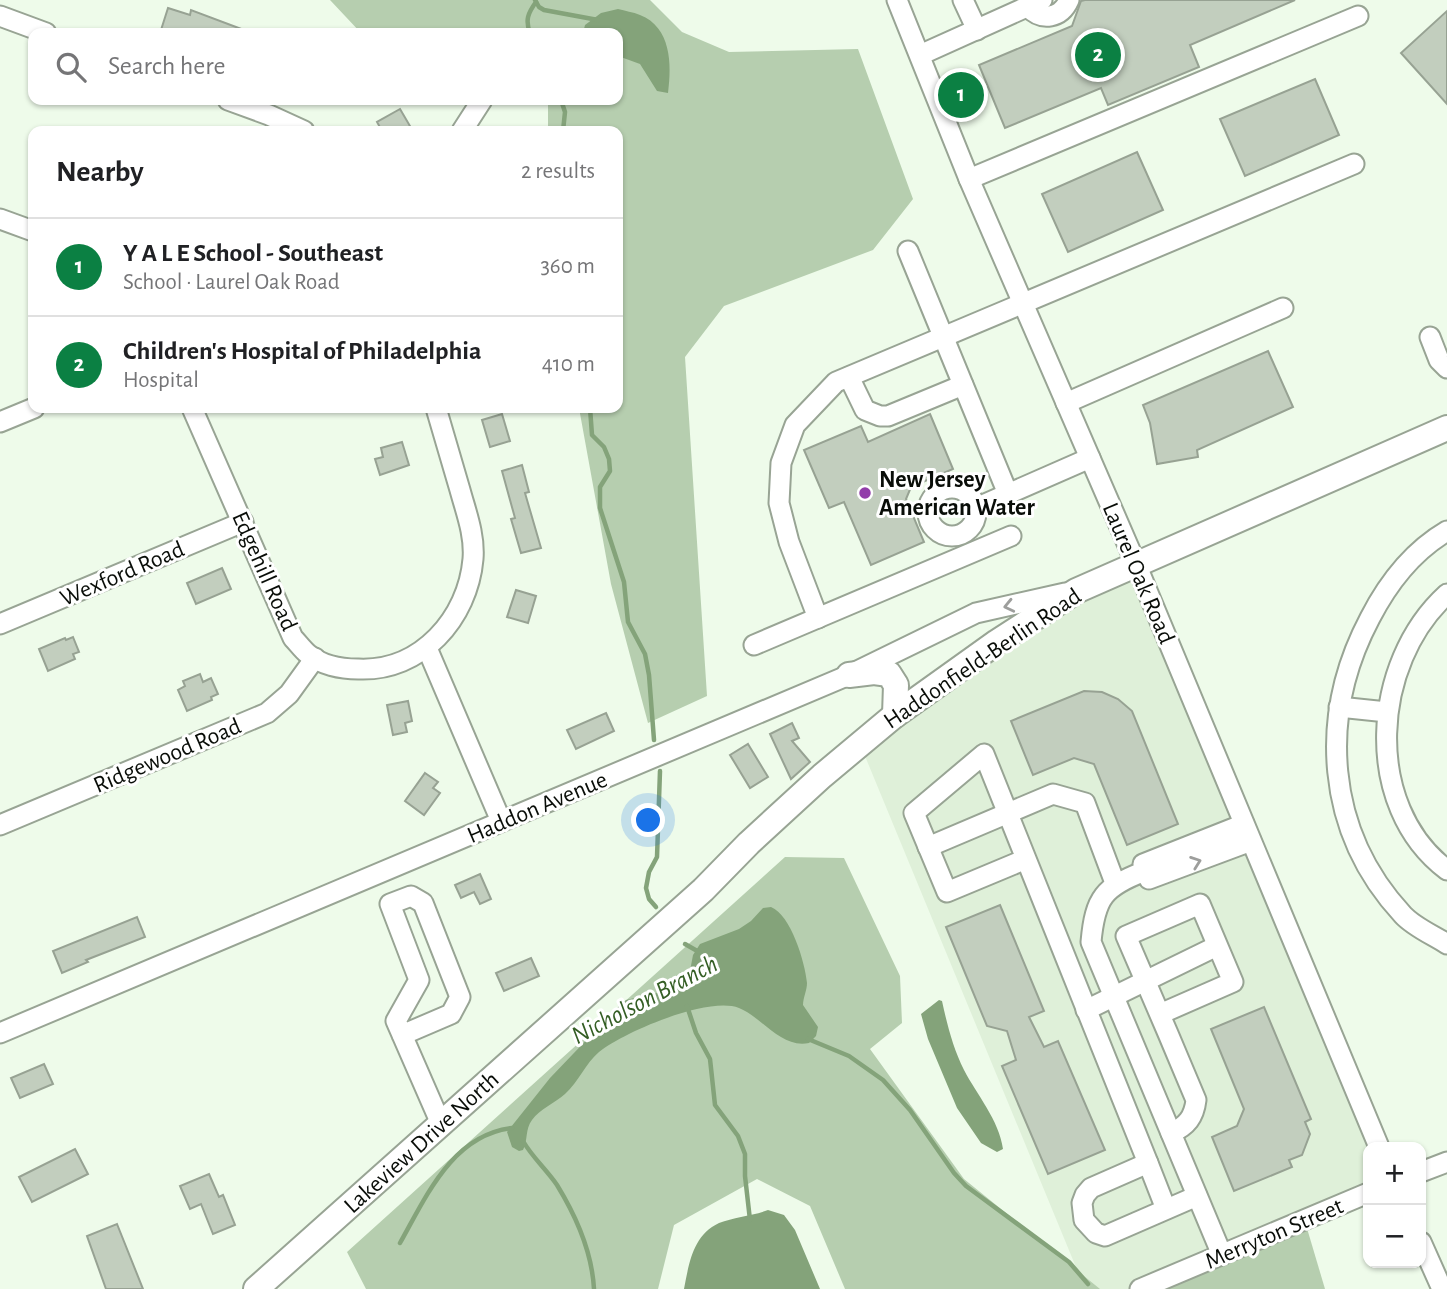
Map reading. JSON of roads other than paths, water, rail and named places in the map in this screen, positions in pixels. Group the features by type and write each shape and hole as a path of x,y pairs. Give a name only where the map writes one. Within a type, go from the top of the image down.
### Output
{"main road":[{"name":"Haddonfield-Berlin Road","path":"586,995 704,890 749,843 813,784 895,715 997,642 1076,591 1447,428"},
{"path":"849,675 874,672 889,674 896,685 895,715"},
{"name":"Lakeview Drive North","path":"256,1289 586,995"}],"street":[{"name":"Laurel Oak Road","path":"897,0 969,179 1136,564 1377,1142"},
{"path":"920,55 1035,3 1039,16 1053,16 1065,8 1069,0"},
{"path":"967,1 977,30"},
{"path":"0,16 32,28"},
{"path":"969,179 1358,16"},
{"path":"242,105 293,126"},
{"path":"466,126 479,105"},
{"path":"818,618 789,542 779,503 781,463 795,425 836,382 1353,164"},
{"path":"0,219 28,229"},
{"path":"908,251 1008,494"},
{"path":"1066,403 1283,308"},
{"path":"1430,337 1439,360 1447,368"},
{"path":"849,377 865,410 880,416 888,416 964,385"},
{"path":"0,422 28,410"},
{"name":"Edgehill Road","path":"194,413 293,638 322,663 348,669 373,670 409,660 427,648"},
{"path":"437,413 472,534 474,556 469,586 459,606 449,625 427,648 501,821"},
{"path":"976,508 1090,458"},
{"path":"957,488 969,495 976,508 975,522 966,533 952,537 938,532 930,521 929,506 936,494 943,490 957,488"},
{"name":"Wexford Road","path":"0,624 243,522"},
{"path":"1447,531 1402,568 1376,606 1354,647 1339,707 1336,743 1340,789 1351,832 1374,878 1404,917 1447,944"},
{"path":"966,533 973,552"},
{"path":"754,645 1011,536"},
{"name":"Haddon Avenue","path":"0,1033 849,675 976,613 1076,591"},
{"path":"1447,594 1420,625 1397,671 1387,712 1390,783 1407,826 1435,862 1447,870"},
{"name":"Ridgewood Road","path":"0,825 267,713 289,694 315,658"},
{"path":"1339,707 1387,712"},
{"path":"1026,859 947,892 914,813 984,754 1007,813 1026,859 1166,1209"},
{"path":"928,847 1053,794 1085,803 1115,883"},
{"path":"1222,1255 1091,942 1093,920 1101,900 1115,883 1145,871 1143,864 1248,833"},
{"path":"402,1035 451,1014 460,997 424,903 411,897 390,904 419,980 396,1021 402,1035 441,1124"},
{"path":"1160,1014 1233,982 1200,904 1126,936 1196,1100 1195,1111 1189,1121 1171,1133"},
{"path":"1086,1010 1217,946"},
{"path":"1426,1170 1447,1162"},
{"path":"1148,1163 1091,1188 1082,1203 1084,1220 1096,1233 1105,1236 1198,1196"},
{"name":"Merryton Street","path":"1140,1289 1363,1195"},
{"path":"1426,1253 1442,1289"}],"water":[{"path":"618,9 637,14 658,28 664,37 669,59 668,93 657,91 640,64 623,58 623,28 584,28 601,13"},
{"path":"771,907 785,919 791,929 803,963 807,983 803,1005 818,1027 816,1036 809,1043 799,1044 781,1037 739,1008 708,1007 667,1018 627,1035 599,1052 565,1094 532,1120 523,1150 512,1147 507,1132 550,1078 619,1006 626,1000 661,992 672,986 690,971 693,955 700,944 739,929 763,908"},
{"path":"939,1000 942,1001 960,1062 1001,1138 1003,1149 997,1152 981,1143 957,1108 928,1039 921,1014"},
{"path":"768,1210 784,1215 795,1230 820,1289 684,1289 694,1251 710,1228 731,1219"}],"waterway":[{"path":"535,0 544,10 598,20"},
{"name":"Nicholson Branch","path":"529,28 528,17 536,2"},
{"name":"Nicholson Branch","path":"563,105 564,126"},
{"name":"Nicholson Branch","path":"590,413 592,435 604,447 609,459 610,471 600,487 600,508 624,582 628,622 645,654 654,740"},
{"name":"Nicholson Branch","path":"656,907 649,899 646,888 649,872 657,857 660,771"},
{"name":"Nicholson Branch","path":"685,944 699,952"},
{"path":"687,1006 696,1033 710,1059 715,1105 738,1136 745,1154 750,1220"},
{"path":"808,1039 849,1056 883,1080 910,1110 966,1186 1069,1262 1088,1284"},
{"path":"400,1243 431,1188 457,1155 473,1142 491,1133 512,1128"},
{"name":"Nicholson Branch","path":"523,1141 557,1185 571,1209 586,1248 594,1289"}],"place":[{"name":"Children's Hospital of Philadelphia","path":"1098,55"},
{"name":"Y A L E School - Southeast","path":"961,95"},
{"name":"New Jersey American Water","path":"865,493"}]}
